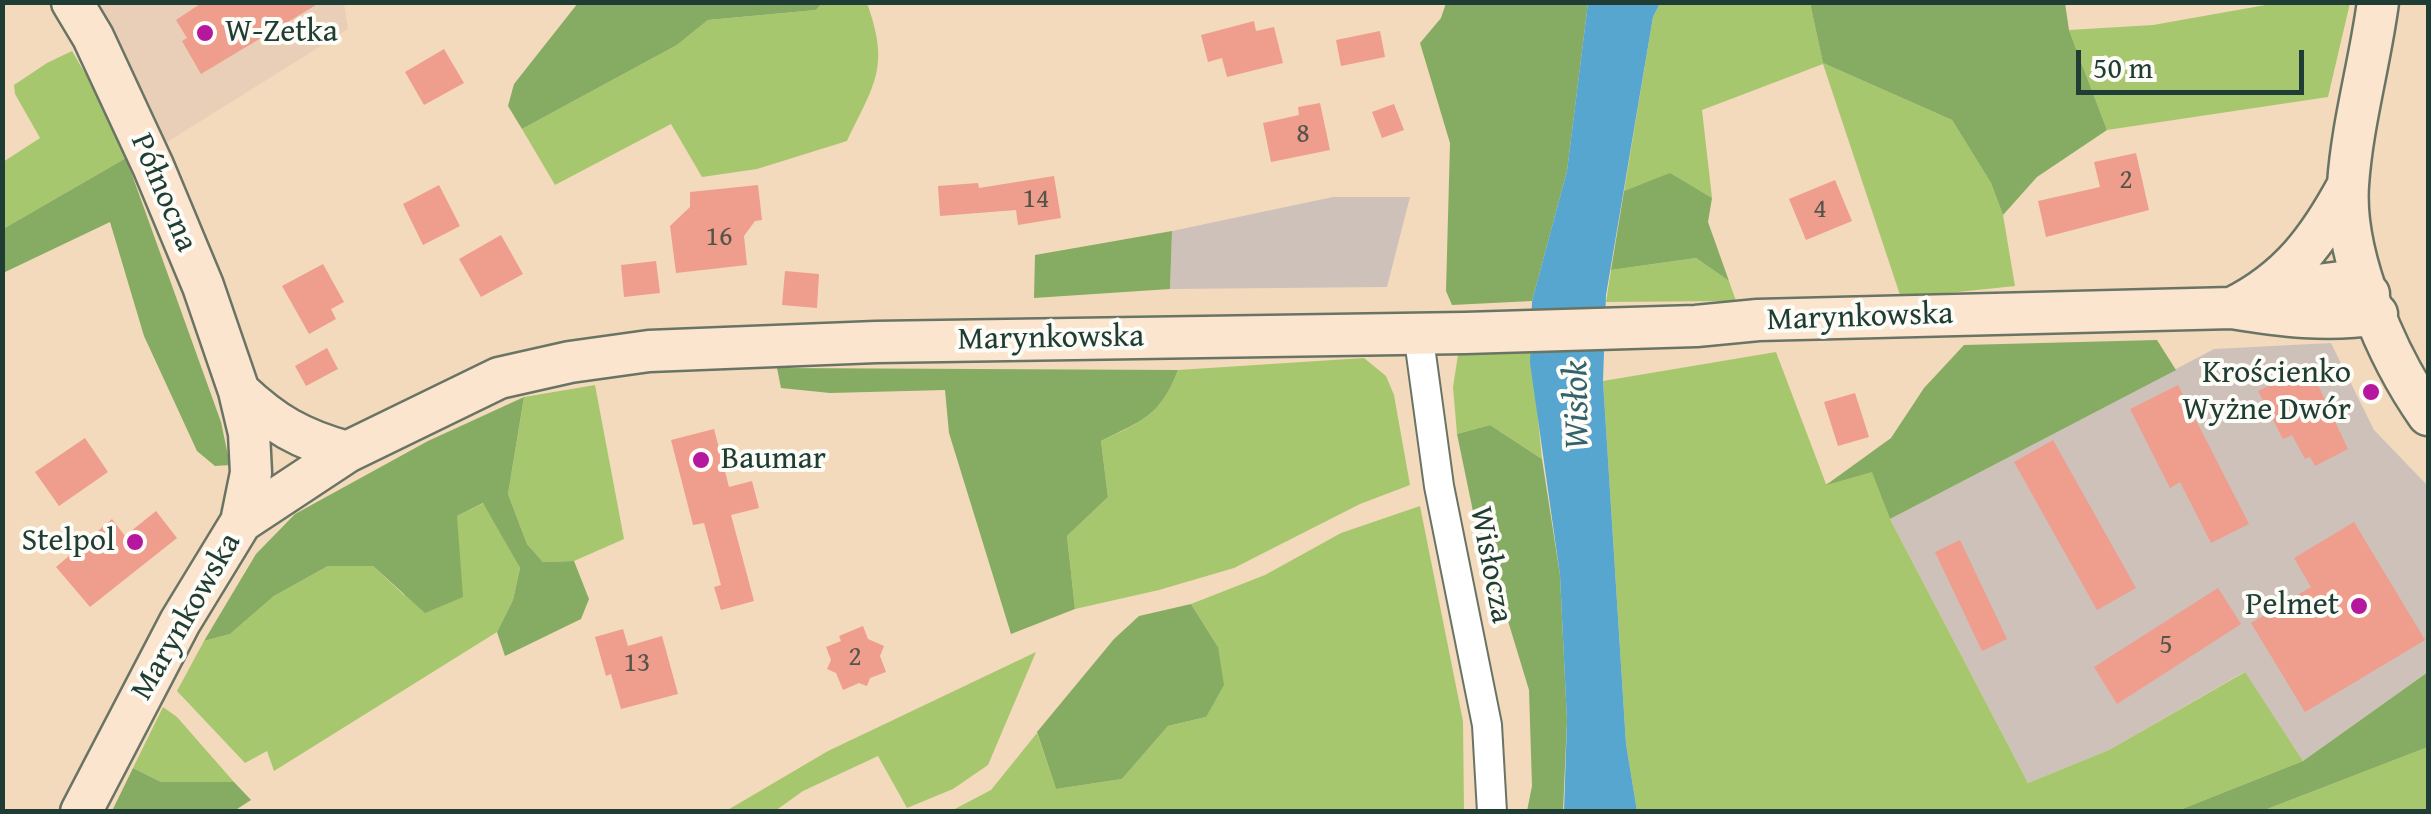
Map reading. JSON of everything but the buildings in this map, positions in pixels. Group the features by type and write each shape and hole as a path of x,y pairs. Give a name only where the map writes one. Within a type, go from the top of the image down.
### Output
{"street":[{"name":"Północna","path":"72,2 93,37 154,166 203,286 239,391 250,433 250,472 241,522"},
{"path":"2378,2 2348,184 2348,217 2373,304 2404,378 2428,416"},
{"path":"2248,300 2324,229 2348,184"},
{"name":"Marynkowska","path":"80,812 180,622 241,522 346,452 499,378 570,362 649,351 896,342 1696,326 1758,320 2248,300 2286,317 2343,318 2373,304"},
{"name":"Wisłocza","path":"1418,332 1439,486 1487,725 1492,812"},
{"path":"239,391 281,427 346,452"}],"shaded area":[{"path":"90,3 344,3 348,29 164,144"},
{"path":"1333,197 1410,197 1387,287 1170,289 1172,231"},
{"path":"2331,343 2374,430 2428,486 2428,672 2303,761 2244,672 2109,750 2028,783 1890,519 2214,349"}],"green space":[{"path":"578,2 822,3 816,10 708,20 677,45 522,129 508,106 514,84"},
{"path":"822,3 867,3 878,43 872,89 847,141 757,169 702,177 671,124 555,185 522,129 677,45 708,20 816,10"},
{"path":"1446,3 1588,3 1567,171 1532,301 1452,305 1446,291 1450,143 1420,43 1441,18"},
{"path":"1660,3 1810,3 1823,63 1952,120 1991,183 2003,215 2015,286 1901,298 1823,64 1702,110 1712,198 1670,174 1624,191 1653,17"},
{"path":"1810,3 2065,3 2069,30 2107,130 2037,177 2003,215 1991,183 1952,120 1823,63"},
{"path":"2277,3 2350,3 2328,97 2107,130 2069,30 2153,25"},
{"path":"72,51 108,112 126,158 3,229 3,162 40,138 15,94 14,85"},
{"path":"126,158 221,422 230,465 215,466 197,451 144,336 110,222 3,273 3,229"},
{"path":"1670,173 1712,198 1708,222 1729,281 1696,258 1611,270 1624,191"},
{"path":"1172,231 1170,289 1034,298 1035,255"},
{"path":"1696,258 1729,281 1736,301 1606,302 1611,270"},
{"path":"2157,340 2176,370 1890,519 1872,472 1826,485 1891,438 1924,388 1964,345"},
{"path":"1531,350 1542,459 1490,425 1457,434 1453,387 1458,355"},
{"path":"1776,352 1826,484 1873,471 1890,519 2028,783 2109,750 2245,672 2303,761 2177,811 1637,811 1626,744 1603,381"},
{"path":"1364,358 1386,376 1394,395 1410,485 1360,504 1234,568 1075,609 1067,536 1108,497 1101,441 1157,407 1178,370"},
{"path":"777,368 1178,370 1157,407 1101,441 1108,497 1067,536 1075,609 1011,634 949,433 945,390 830,393 781,388"},
{"path":"595,385 624,539 574,561 543,562 527,544 508,494 524,397"},
{"path":"524,397 508,494 527,544 543,562 574,561 589,599 581,619 505,656 497,632 513,600 520,568 483,503 457,516 463,597 425,613 373,566 328,566 274,596 230,634 204,641 256,554 295,514 428,441"},
{"path":"1490,425 1542,459 1560,575 1567,721 1563,811 1527,811 1532,786 1529,690 1508,621 1489,589 1457,434"},
{"path":"484,503 520,568 513,600 497,632 274,771 267,751 245,763 177,691 204,641 230,634 274,596 328,566 373,566 404,595 457,516"},
{"path":"1420,506 1463,721 1464,811 949,812 991,790 1037,733 1056,789 1122,779 1168,726 1206,717 1218,647 1191,604 1265,575 1341,533"},
{"path":"1191,604 1218,647 1224,685 1206,717 1168,726 1122,779 1056,789 1037,732 1114,639 1139,616"},
{"path":"1036,652 988,765 953,789 907,808 878,756 803,791 775,811 726,811 828,751"},
{"path":"2428,672 2428,747 2262,811 2177,811 2303,761"},
{"path":"163,707 177,717 234,782 161,782 133,768"},
{"path":"2428,747 2428,811 2262,811"},
{"path":"133,768 161,782 234,782 251,800 234,811 112,811"}],"water":[{"name":"Wisłok","path":"1588,3 1660,3 1653,17 1606,295 1603,381 1626,744 1637,811 1564,811 1567,721 1560,575 1530,363 1532,301 1567,171"}],"place":[{"name":"W-Zetka","path":"205,33"},
{"name":"Krościenko Wyżne Dwór","path":"2371,392"},
{"name":"Baumar","path":"701,460"},
{"name":"Stelpol","path":"135,542"},
{"name":"Pelmet","path":"2359,606"}]}
